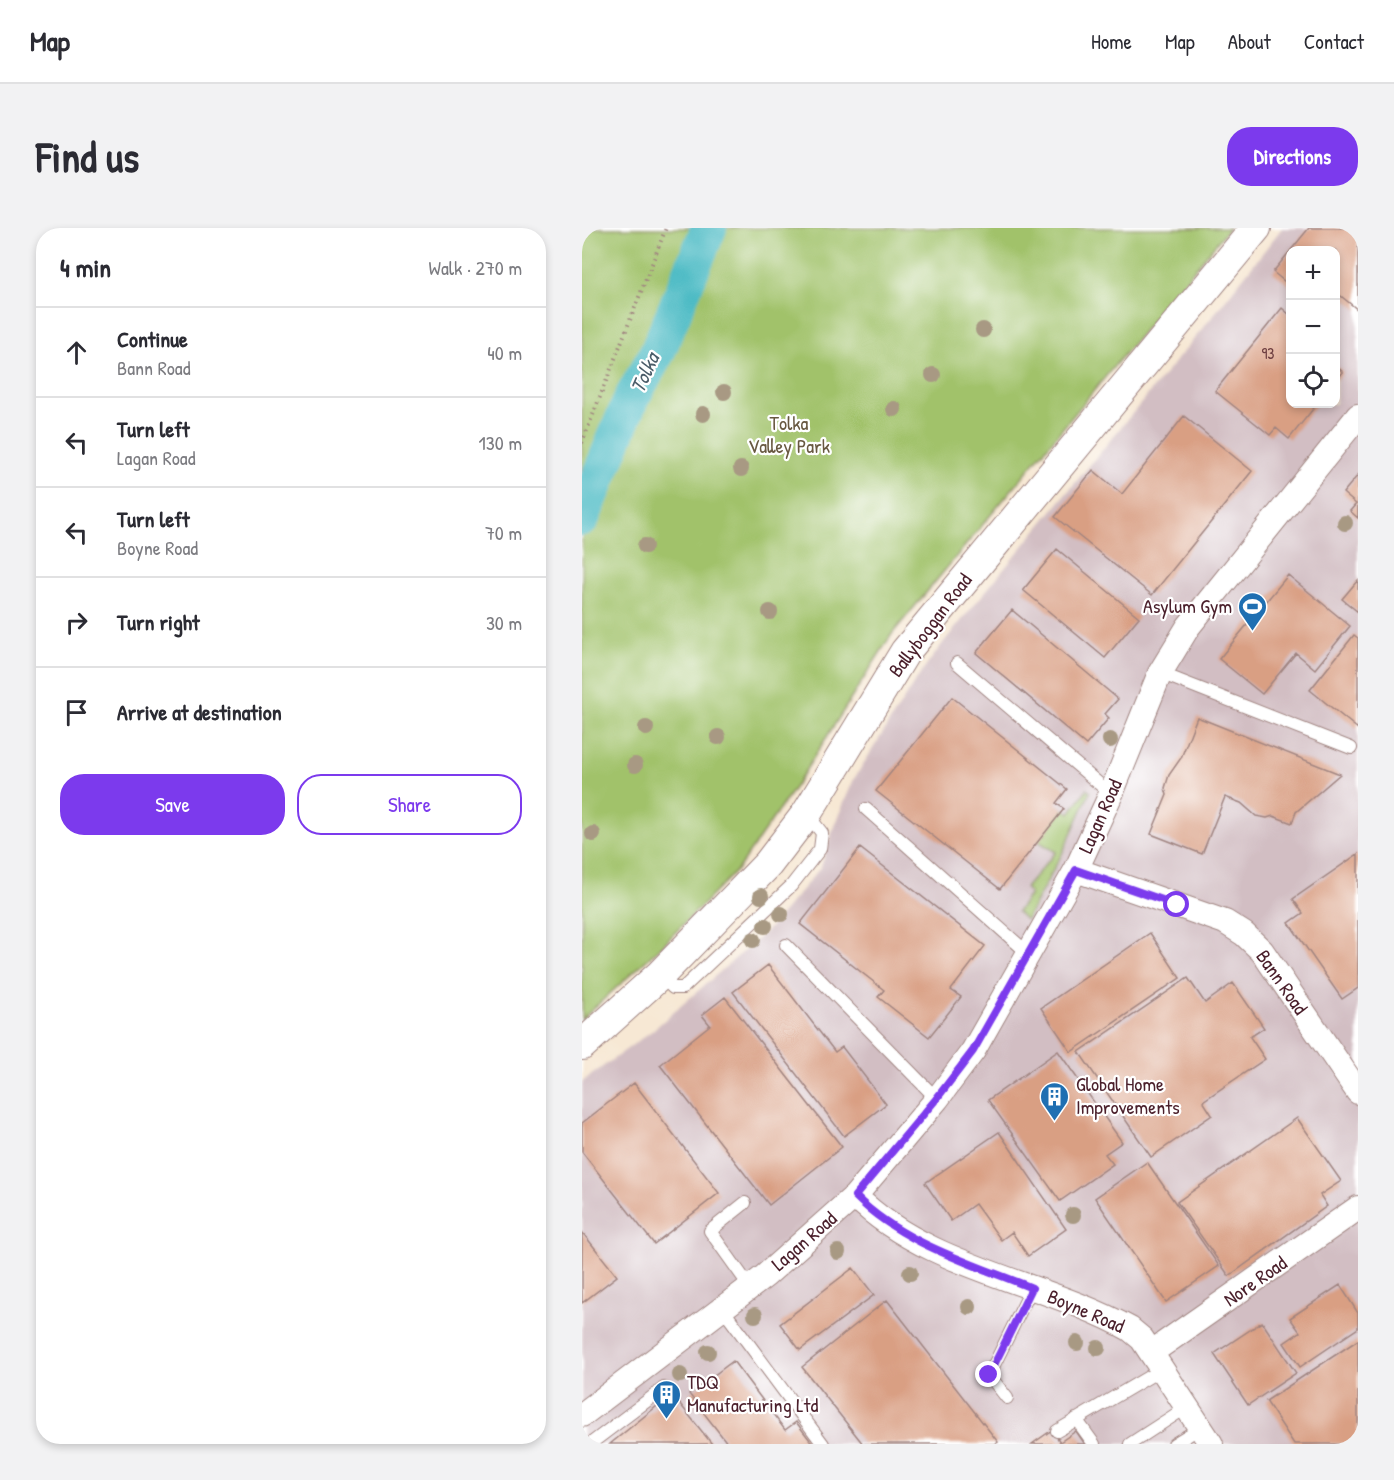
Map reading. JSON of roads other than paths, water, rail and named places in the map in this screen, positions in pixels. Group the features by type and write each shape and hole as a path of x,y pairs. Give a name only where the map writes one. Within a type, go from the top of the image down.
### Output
{"street":[{"name":"Ballyboggan Road","path":"582,1046 660,975 768,864 807,813 905,652 1256,228"},
{"name":"Lagan Road","path":"582,1415 750,1287 855,1196 937,1098 973,1051 1030,955 1076,870 1111,794 1160,673 1188,627 1358,416"},
{"name":"Bann Road","path":"1076,870 1225,922 1244,934 1262,951 1358,1092"},
{"name":"Boyne Road","path":"855,1196 870,1211 913,1239 1122,1325 1142,1339 1205,1436"},
{"name":"Nore Road","path":"1157,1360 1358,1208"}],"lane":[{"path":"957,663 1111,794"},
{"path":"1160,673 1351,748"},
{"path":"866,808 1030,955"},
{"path":"786,945 937,1098"},
{"path":"745,1203 710,1231 750,1287"},
{"path":"1007,1398 989,1375 1032,1288"},
{"path":"722,1308 823,1444"},
{"path":"1057,1431 1157,1360"},
{"path":"590,1444 664,1388"},
{"path":"1130,1444 1187,1407"},
{"path":"1076,1419 1094,1444"},
{"path":"1174,1444 1205,1436"}],"waterway":[{"name":"Tolka","path":"582,518 631,399 657,353 709,228"}],"place":[{"name":"Asylum Gym","path":"1253,632"},
{"name":"Global Home Improvements","path":"1055,1122"},
{"name":"TDQ Manufacturing Ltd","path":"666,1420"}],"park label":[{"name":"Tolka Valley Park","path":"789,434"}]}
